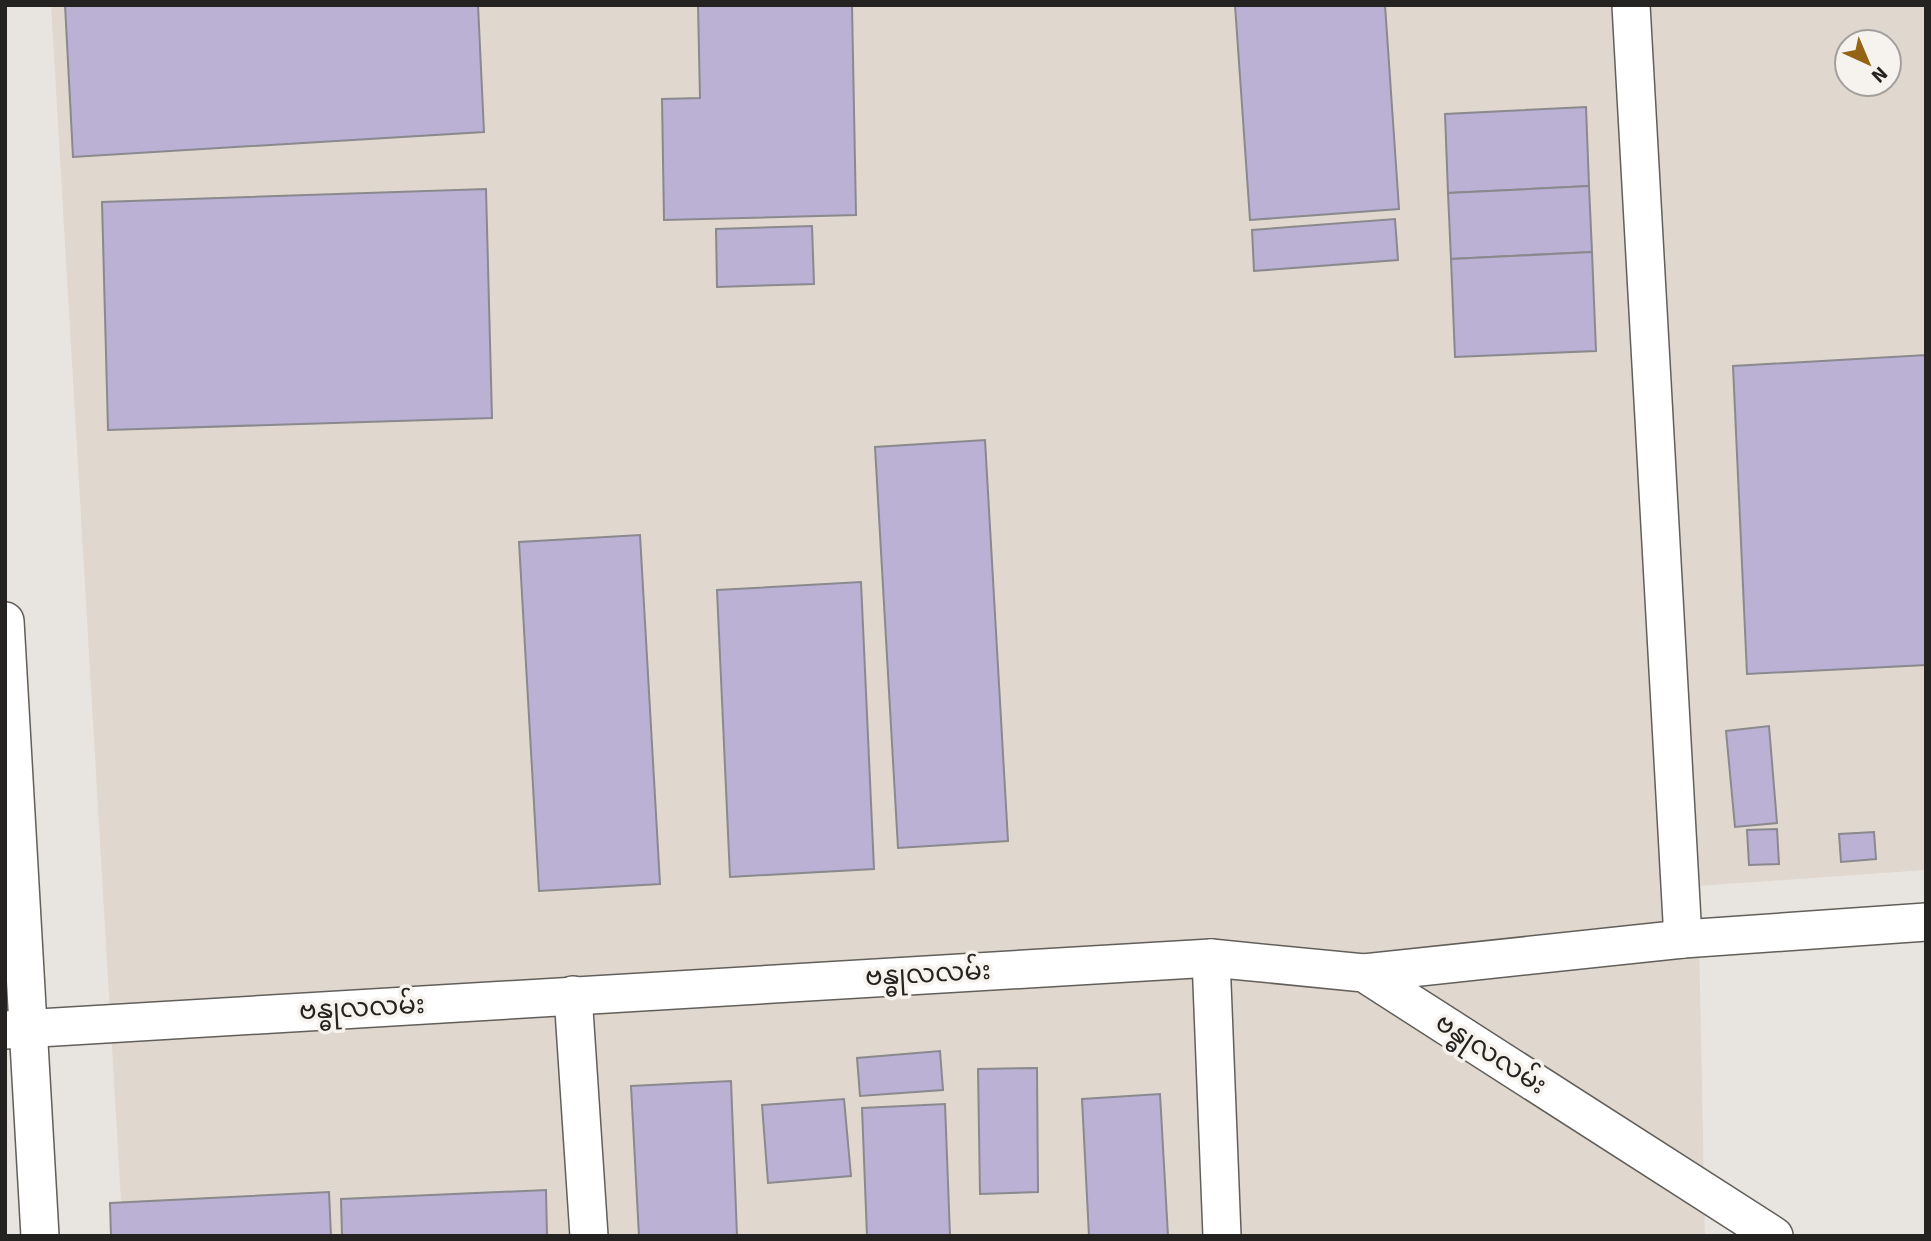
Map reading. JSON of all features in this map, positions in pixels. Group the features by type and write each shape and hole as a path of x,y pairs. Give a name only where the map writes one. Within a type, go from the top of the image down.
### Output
{"street":[{"path":"1631,5 1683,939"},
{"path":"5,621 16,1029 40,1236"},
{"path":"1364,973 1683,939 1926,922"},
{"path":"1211,958 1223,1236"},
{"name":"ဗန္ဓုလလမ်း","path":"16,1029 1211,958 1364,973 1739,1225 1774,1236"},
{"path":"573,995 589,1236"}],"shaded area":[{"path":"51,5 1926,5 1926,870 1698,886 1705,1236 123,1236"}],"building":[{"path":"65,5 478,5 484,132 73,157"},
{"path":"698,5 852,5 856,215 664,220 662,99 700,98"},
{"path":"1235,5 1385,5 1399,209 1250,220"},
{"path":"1586,107 1589,186 1448,193 1445,114"},
{"path":"1589,186 1592,252 1451,259 1448,193"},
{"path":"486,189 492,418 108,430 102,202"},
{"path":"1395,219 1398,260 1254,271 1252,230"},
{"path":"812,226 814,284 717,287 716,229"},
{"path":"1592,252 1596,351 1455,357 1451,259"},
{"path":"1926,355 1926,665 1747,674 1733,366"},
{"path":"985,440 1008,841 898,848 875,447"},
{"path":"640,535 660,884 539,891 519,542"},
{"path":"861,582 874,869 730,877 717,590"},
{"path":"1769,726 1777,823 1735,827 1726,731"},
{"path":"1777,829 1779,864 1749,865 1747,830"},
{"path":"1874,832 1876,859 1841,862 1839,834"},
{"path":"940,1051 943,1090 860,1096 857,1058"},
{"path":"1037,1068 1038,1192 980,1194 978,1069"},
{"path":"731,1081 737,1236 639,1236 631,1086"},
{"path":"1160,1094 1168,1236 1089,1236 1082,1099"},
{"path":"844,1099 851,1176 768,1183 762,1105"},
{"path":"945,1104 950,1236 867,1236 862,1108"},
{"path":"546,1190 547,1236 342,1236 341,1199"},
{"path":"329,1192 331,1236 111,1236 110,1203"}]}
